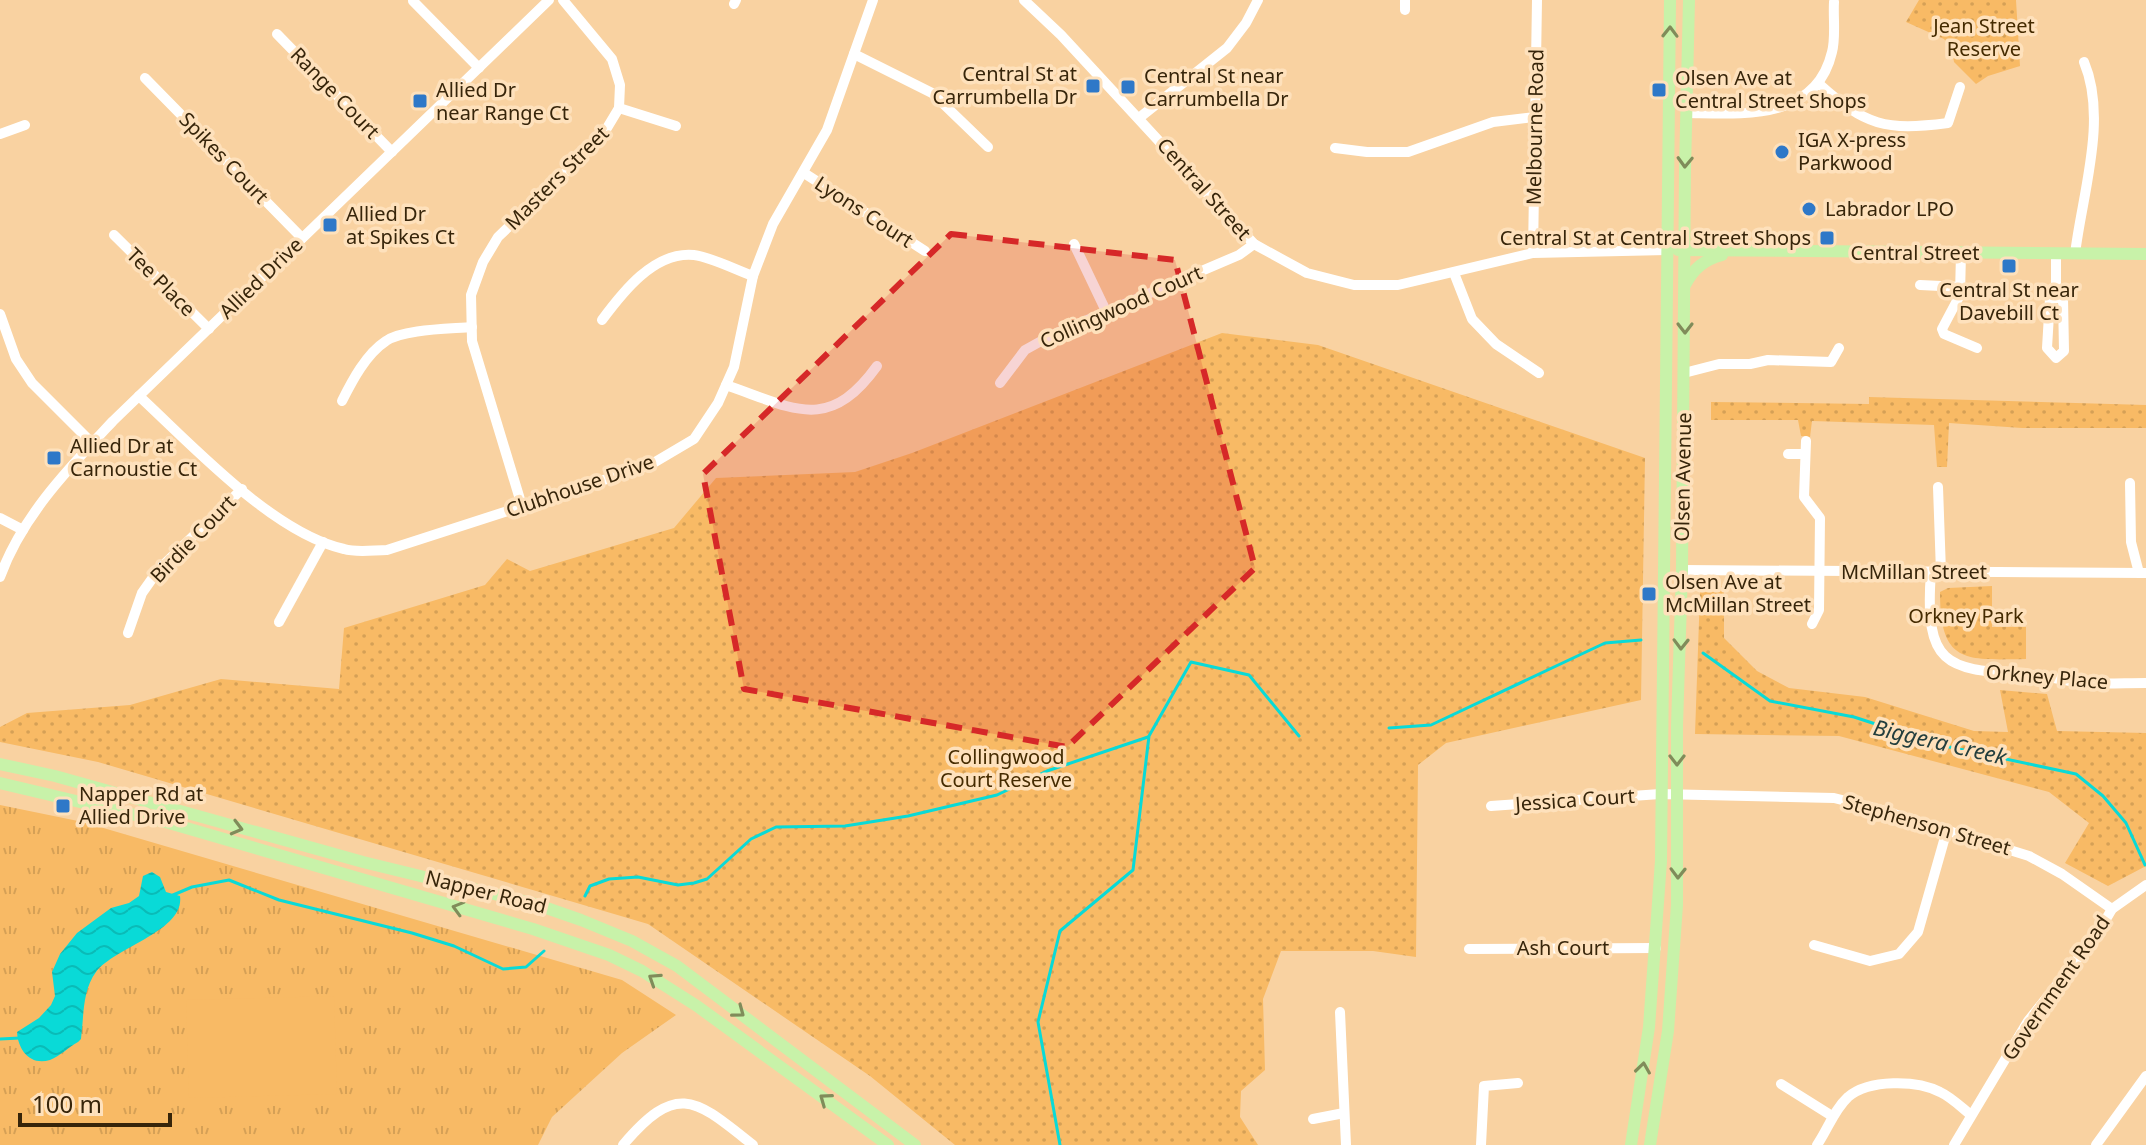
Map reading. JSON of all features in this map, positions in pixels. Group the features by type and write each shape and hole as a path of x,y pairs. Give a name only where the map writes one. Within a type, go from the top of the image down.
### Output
{"main road":[{"name":"Olsen Avenue","path":"1631,1145 1649,1027 1661,861 1663,504 1669,345 1670,0"},
{"name":"Olsen Avenue","path":"1650,1145 1668,1031 1675,950 1689,0"},
{"name":"Central Street","path":"1667,250 2146,254"},
{"path":"1685,285 1703,263 1733,251"},
{"name":"Napper Road","path":"0,764 555,910 632,941 677,966 915,1145"},
{"name":"Napper Road","path":"0,783 169,823 533,929 609,955 642,971 697,1006 888,1145"},
{"path":"0,790 23,788"}],"street":[{"name":"Allied Drive","path":"0,577 7,556 23,530 65,472 92,443 549,0"},
{"name":"Masters Street","path":"522,506 472,341 471,295 483,262 498,237 601,138 619,108 620,85 612,59 563,0"},
{"name":"Clubhouse Drive","path":"139,396 261,506 302,534 346,550 387,550 650,465 694,439 718,403 734,367 753,276 773,224 827,130 873,0"},
{"name":"Central Street","path":"1024,0 1139,118 1254,244 1307,273 1354,285 1398,285 1533,253 1667,250"},
{"path":"1139,118 1227,48 1258,0"},
{"name":"Melbourne Road","path":"1533,253 1537,0"},
{"path":"413,1 479,68"},
{"path":"1688,113 1758,113 1790,105 1819,84 1833,51 1834,2"},
{"name":"Range Court","path":"277,34 392,152"},
{"path":"854,54 932,93 988,147"},
{"path":"2075,254 2093,149 2092,80 2084,62"},
{"name":"Spikes Court","path":"145,78 302,238"},
{"path":"1819,84 1839,102 1866,119 1886,126 1914,127 1948,123 1960,87"},
{"path":"619,108 676,126"},
{"path":"1335,148 1408,152 1493,122 1535,117"},
{"path":"0,134 25,125"},
{"name":"Lyons Court","path":"804,173 925,251"},
{"name":"Tee Place","path":"114,235 209,329"},
{"path":"1074,244 1106,311"},
{"name":"Collingwood Court","path":"1000,383 1025,350 1052,335 1239,255 1254,244"},
{"path":"1961,253 1961,287 1956,306 1942,329 1944,334 1977,348"},
{"path":"2056,254 2056,298"},
{"path":"602,320 626,288 670,258 694,255 753,276"},
{"path":"1454,273 1472,319 1496,344 1539,373"},
{"path":"1920,285 1961,287"},
{"path":"2050,298 2056,298 2063,298 2064,351 2056,358 2047,348 2050,298"},
{"path":"0,314 16,359 32,383 92,443"},
{"path":"342,401 370,357 387,340 406,334 472,327"},
{"path":"1684,373 1719,364 1750,364 1768,360 1831,362 1839,348"},
{"path":"726,385 777,403 817,412 845,402 865,384 877,366"},
{"path":"1806,441 1804,497 1820,518 1819,610 1812,624"},
{"path":"1788,454 1805,454"},
{"path":"2130,483 2131,542 2142,573"},
{"name":"Orkney Place","path":"1938,487 1936,572 1928,609 1930,630 1945,655 1956,665 1982,673 2043,676 2082,683 2146,683"},
{"name":"Birdie Court","path":"128,633 142,593 159,569 242,489"},
{"path":"0,518 23,530"},
{"path":"279,622 323,542"},
{"name":"McMillan Street","path":"1682,570 2142,573"},
{"name":"Jessica Court","path":"1491,806 1678,795"},
{"name":"Stephenson Street","path":"1678,795 1834,798 2029,856 2062,874 2112,909"},
{"path":"1814,945 1870,961 1899,954 1918,932 1947,830"},
{"name":"Government Road","path":"1954,1145 2028,1021 2096,936 2112,909 2146,885"},
{"name":"Ash Court","path":"1469,949 1656,948"},
{"path":"1340,1012 1346,1145"},
{"path":"2096,1145 2146,1076"},
{"path":"1481,1145 1484,1086 1518,1083"},
{"path":"1781,1084 1832,1116"},
{"path":"1817,1145 1832,1116 1850,1096 1859,1090 1882,1085 1927,1087 1942,1092 1971,1115"},
{"path":"623,1145 641,1124 668,1105 691,1103 713,1114 753,1145"},
{"path":"1313,1119 1344,1113"}],"highlighted area":[{"path":"951,234 1175,260 1255,568 1067,747 744,689 703,474"}],"green space":[{"name":"Jean Street Reserve","path":"1919,0 2016,0 2020,66 1988,76 1976,84 1954,62 1952,50 1944,39 1906,22"},
{"name":"Collingwood Court Reserve","path":"1222,333 1318,345 1645,458 1641,700 1446,743 1418,765 1416,957 1373,951 1281,951 1263,999 1265,1070 1241,1091 1240,1117 1258,1145 955,1145 870,1076 648,924 98,762 0,742 0,727 27,713 130,705 221,679 339,689 344,628 485,585 507,559 530,571 674,528 716,478 855,472 912,453"},
{"path":"1869,397 2146,405 2146,428 2022,428 1949,423 1947,467 1937,467 1934,425 1812,421 1810,437 1801,436 1798,420 1711,420 1711,402 1869,404"},
{"path":"1705,586 1724,586 1724,638 1757,671 1789,688 1865,697 1974,731 2008,732 2000,690 2047,694 2057,731 2146,733 2146,866 2108,886 2065,863 2089,823 2049,792 1839,736 1695,734 1700,592"},
{"name":"Orkney Park","path":"1992,586 1992,627 2026,627 2026,659 1972,657 1960,653 1951,645 1945,633 1940,592 1948,588"},
{"path":"0,805 83,822 622,980 676,1015 622,1053 552,1117 538,1145 0,1145"},
{"path":"334,996 337,1094 189,1098 186,1000"}],"water":[{"path":"152,872 160,877 166,892 180,896 179,908 172,919 96,972 86,995 81,1039 78,1042 50,1060 31,1059 20,1045 17,1032 39,1018 51,1005 55,996 52,972 60,954 77,933 111,908 129,903 139,896 143,876"}],"waterway":[{"name":"Biggera Creek","path":"1389,728 1431,725 1605,643 1641,640"},
{"name":"Biggera Creek","path":"1703,653 1770,701 1854,717 1940,745 2076,774 2103,796 2126,823 2145,865"},
{"name":"Biggera Creek","path":"1060,1145 1038,1022 1060,931 1133,870 1149,736 1191,662 1249,675 1299,736"},
{"path":"585,896 590,886 609,879 638,877 678,885 694,883 707,879 751,839 776,827 845,826 908,816 997,795 1047,771 1148,737"},
{"path":"173,895 192,887 229,880 279,900 454,946 503,969 526,967 544,951"},
{"path":"0,1039 20,1038"}],"place":[{"name":"Central St at Carrumbella Dr","path":"1093,86"},
{"name":"Central St near Carrumbella Dr","path":"1128,87"},
{"name":"Olsen Ave at Central Street Shops","path":"1659,90"},
{"name":"Allied Dr near Range Ct","path":"420,101"},
{"name":"IGA X-press Parkwood","path":"1782,152"},
{"name":"Labrador LPO","path":"1809,209"},
{"name":"Allied Dr at Spikes Ct","path":"330,225"},
{"name":"Central St at Central Street Shops","path":"1827,238"},
{"name":"Central St near Davebill Ct","path":"2009,266"},
{"name":"Allied Dr at Carnoustie Ct","path":"54,458"},
{"name":"Olsen Ave at McMillan Street","path":"1649,594"},
{"name":"Napper Rd at Allied Drive","path":"63,806"}]}
